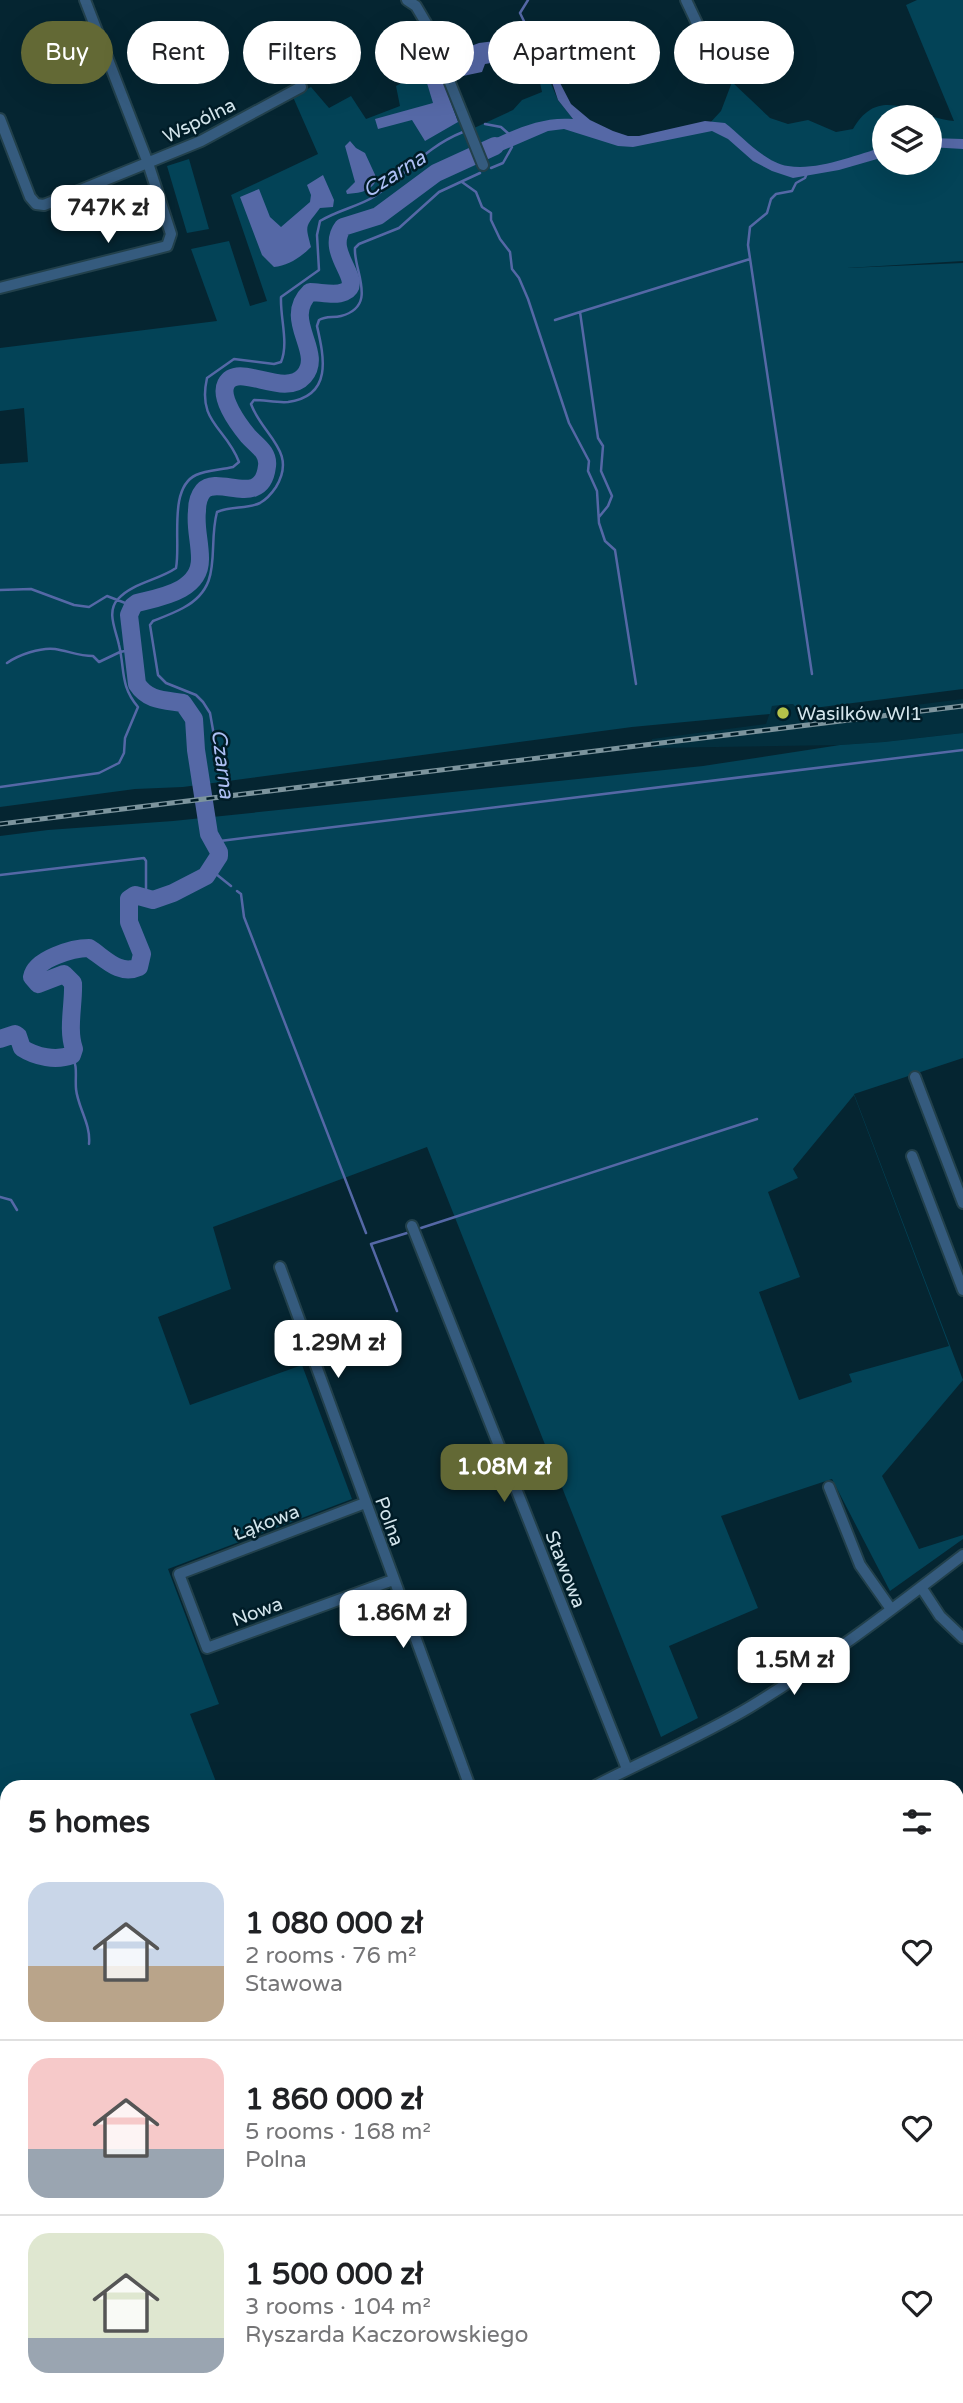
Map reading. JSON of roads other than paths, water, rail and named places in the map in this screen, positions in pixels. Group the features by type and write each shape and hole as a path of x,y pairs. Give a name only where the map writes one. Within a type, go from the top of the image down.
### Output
{"street":[{"path":"0,288 167,246 171,234 148,163 85,0"},
{"path":"429,0 412,3 426,23 483,165"},
{"path":"686,0 696,21"},
{"name":"Wspólna","path":"0,119 30,197 36,204 44,205 201,141 302,87"},
{"path":"915,1077 963,1203"},
{"path":"912,1156 963,1290"},
{"name":"Stawowa","path":"412,1226 627,1769"},
{"name":"Polna","path":"280,1267 468,1780"},
{"path":"829,1488 860,1565 891,1609"},
{"name":"Łąkowa","path":"179,1574 365,1503"},
{"path":"606,1780 747,1709 794,1679 963,1555"},
{"name":"Nowa","path":"179,1574 207,1648 393,1580"},
{"path":"921,1587 940,1616 963,1638"}],"water":[{"path":"488,42 488,64 485,64 482,72 474,74 474,45"},
{"path":"427,84 444,84 458,122 425,141 412,120 378,129 375,119 433,103"},
{"path":"553,84 561,84 571,104 590,120 628,136 639,136 705,121 725,123 762,154 779,164 812,166 872,151 872,160 839,170 793,178 753,161 728,139 712,131 633,147 618,146 564,129 548,131 485,158 480,146 502,135 548,120 573,119 558,100"},
{"path":"942,138 963,139 963,149 942,148"},
{"path":"350,141 365,153 377,179 368,189 347,194 346,191 355,182 345,146"},
{"path":"323,175 334,200 333,207 320,208 309,223 307,230 311,247 294,260 274,267 262,255 240,197 259,189 270,217 281,227 310,202 311,195 307,185"}],"waterway":[{"path":"524,21 520,13 528,0"},
{"path":"485,124 501,127 510,135"},
{"path":"0,787 99,773 119,763 124,753 125,738 138,707 128,692 124,678 113,621 114,604 131,589 176,568 177,517 187,482 200,473 233,467 239,462 209,415 205,393 207,378 234,359 274,364 281,362 284,339 281,297 319,270 317,235 320,221 375,196 427,153 463,132"},
{"name":"Czarna","path":"0,1039 15,1034 22,1048 33,1054 53,1058 72,1055 73,983 64,974 38,984 32,977 35,971 56,956 89,948 119,968 139,967 142,954 129,922 129,899 135,895 153,900 173,893 206,876 219,856 209,834 194,719 183,703 151,697 137,684 129,615 137,603 178,591 194,578 199,569 200,558 197,506 203,491 219,486 249,489 257,486 263,479 267,466 266,457 231,411 225,396 226,384 232,378 240,376 285,384 304,376 310,357 301,325 302,303 310,292 336,294 350,287 349,274 338,247 338,237 343,227 378,216 436,173 495,146"},
{"path":"491,168 503,163 512,147"},
{"path":"216,747 210,713 203,702 196,695 166,683 158,675 150,625 153,621 183,608 205,589 212,566 217,512 260,503 276,487 282,474 281,453 251,404 254,400 288,402 302,398 312,392 319,383 323,362 317,326 319,320 352,311 362,296 355,248 399,228 439,192 480,173"},
{"path":"807,173 792,191 776,194 771,199 767,213 750,227 748,245 812,674"},
{"path":"462,182 476,192 482,207 491,213 491,220 500,239 510,252 512,269 528,299 569,423 589,461 588,471 597,491 599,523 605,541 615,550 636,684"},
{"path":"599,517 612,496 601,471 603,446 598,438 580,312 750,259"},
{"path":"555,320 580,312"},
{"path":"0,590 31,589 74,605 89,607 107,596 133,606"},
{"path":"7,663 43,649 93,656 99,662 120,652 135,649"},
{"path":"212,842 963,750"},
{"path":"0,875 144,858 146,898"},
{"path":"211,870 231,886"},
{"path":"237,891 241,894 244,917 366,1233"},
{"path":"72,1055 76,1068 77,1096 88,1130 89,1144"},
{"path":"421,1228 757,1119"},
{"path":"0,1197 11,1200 17,1210"},
{"path":"371,1244 407,1233"},
{"path":"371,1244 397,1311"}],"railway":[{"path":"0,824 963,706"}],"place":[{"name":"Wasilków Wl1","path":"783,713"}]}
